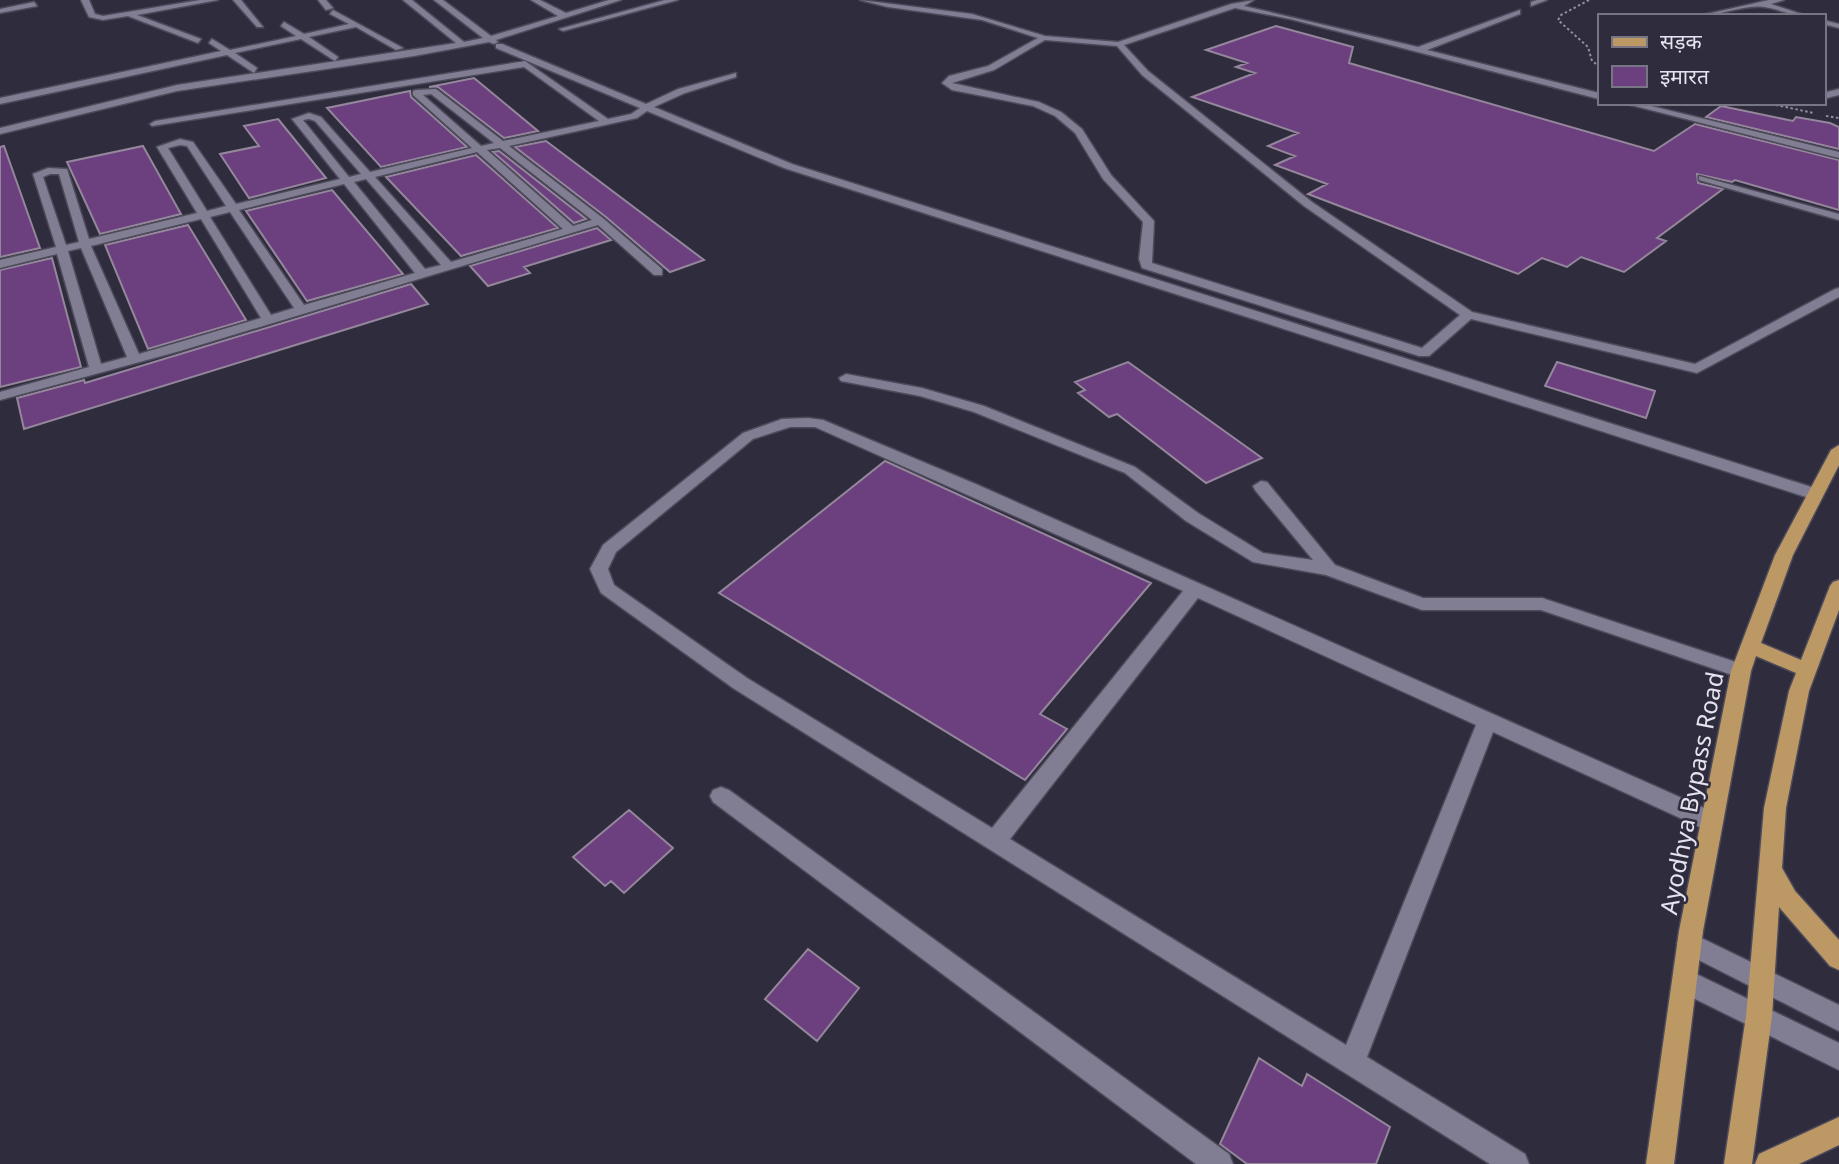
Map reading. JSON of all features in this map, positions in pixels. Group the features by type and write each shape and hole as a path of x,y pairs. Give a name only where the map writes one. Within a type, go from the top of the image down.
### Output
{"main road":[{"name":"Ayodhya Bypass Road","path":"1660,1164 1689,943 1741,671 1784,555 1837,455"},
{"path":"1738,1164 1759,1016 1775,808 1799,691 1839,586"},
{"path":"1750,646 1807,670"},
{"path":"1772,872 1787,899 1839,958"},
{"path":"1769,1164 1839,1131"}],"street":[{"path":"0,10 34,4 29,0"},
{"path":"85,0 95,18 129,14 167,4 214,0"},
{"path":"237,0 260,25"},
{"path":"321,0 331,10 399,48"},
{"path":"407,0 462,44"},
{"path":"438,0 607,122"},
{"path":"535,0 565,16"},
{"path":"494,42 617,0"},
{"path":"556,31 674,0"},
{"path":"864,0 898,7 963,14 1002,23 1044,38 1119,44 1226,4 1250,0 1290,17"},
{"path":"1534,4 1543,0"},
{"path":"1712,14 1780,0"},
{"path":"167,4 173,16"},
{"path":"1226,4 1290,17 1598,96"},
{"path":"1763,4 1796,14"},
{"path":"1416,51 1517,12"},
{"path":"129,14 198,41"},
{"path":"284,24 335,59"},
{"path":"177,25 180,34"},
{"path":"0,101 356,25"},
{"path":"1044,38 991,68 952,78 946,83 955,88 1036,104 1058,114 1079,131 1107,177 1148,221 1150,230 1143,256 1146,265 1424,353 1468,315"},
{"path":"212,41 254,70"},
{"path":"1,125 177,88 414,54 462,44 516,41"},
{"path":"494,42 644,108 709,131 788,166 1815,494"},
{"path":"1119,44 1145,73 1308,204 1468,315 1697,369 1839,292"},
{"path":"136,58 173,84"},
{"path":"155,124 525,64"},
{"path":"58,74 79,94"},
{"path":"0,264 479,149 634,116 644,108 676,94 733,75"},
{"path":"571,230 416,93 433,90 600,221 659,272"},
{"path":"1635,105 1839,155"},
{"path":"423,275 297,120 309,116 318,118 449,267"},
{"path":"268,320 162,147 180,142 190,144 301,310"},
{"path":"96,369 62,249 37,176 48,171 63,171 85,244 134,358"},
{"path":"1703,178 1839,217"},
{"path":"0,396 423,275 600,221"},
{"path":"846,378 922,392 992,414 1130,470 1192,517 1259,558 1329,569 1422,604 1542,604 1741,671"},
{"path":"1516,1164 740,683 607,589 599,569 609,549 748,436 771,425 798,420 818,423 1712,822"},
{"path":"1261,486 1329,569"},
{"path":"995,841 1195,589"},
{"path":"1352,1062 1487,721"},
{"path":"721,796 1219,1164"},
{"path":"1689,943 1839,1018"},
{"path":"1686,981 1839,1057"}],"path":[{"path":"1589,0 1561,15 1558,20 1588,47 1592,61 1598,65"},
{"path":"1776,105 1839,118"}],"building":[{"path":"1276,26 1353,47 1349,63 1654,151 1695,124 1839,160 1839,210 1735,180 1732,182 1697,174 1698,183 1723,189 1657,238 1666,241 1624,272 1581,257 1567,267 1542,258 1518,274 1308,194 1327,184 1275,165 1295,156 1268,146 1298,133 1192,97 1255,73 1236,67 1247,63 1206,50"},
{"path":"474,78 538,131 504,138 438,87 429,87"},
{"path":"410,91 411,97 467,147 381,167 327,108"},
{"path":"1721,106 1793,121 1796,117 1830,123 1839,127 1839,149 1706,117"},
{"path":"278,119 326,178 249,198 220,154 259,146 244,126"},
{"path":"546,141 704,260 670,272 606,217 515,147"},
{"path":"4,146 40,248 0,257 0,147"},
{"path":"143,146 181,214 100,234 67,162"},
{"path":"499,151 586,219 574,223 493,152"},
{"path":"476,155 558,228 461,256 386,177"},
{"path":"332,190 403,274 307,301 246,211"},
{"path":"188,225 246,320 148,349 105,245"},
{"path":"597,228 611,240 524,267 530,273 488,286 470,266"},
{"path":"52,258 81,367 0,387 0,270"},
{"path":"411,284 428,304 24,429 17,398 84,380 85,383"},
{"path":"1128,362 1262,458 1206,483 1117,414 1109,417 1078,393 1085,390 1075,382"},
{"path":"1557,362 1655,391 1646,418 1545,386"},
{"path":"885,461 1151,583 1040,714 1067,729 1025,780 719,593"},
{"path":"629,810 673,848 624,893 611,881 605,886 573,857"},
{"path":"808,949 859,988 817,1041 765,999"},
{"path":"1259,1058 1302,1086 1307,1074 1390,1127 1376,1164 1247,1164 1220,1144"}]}
